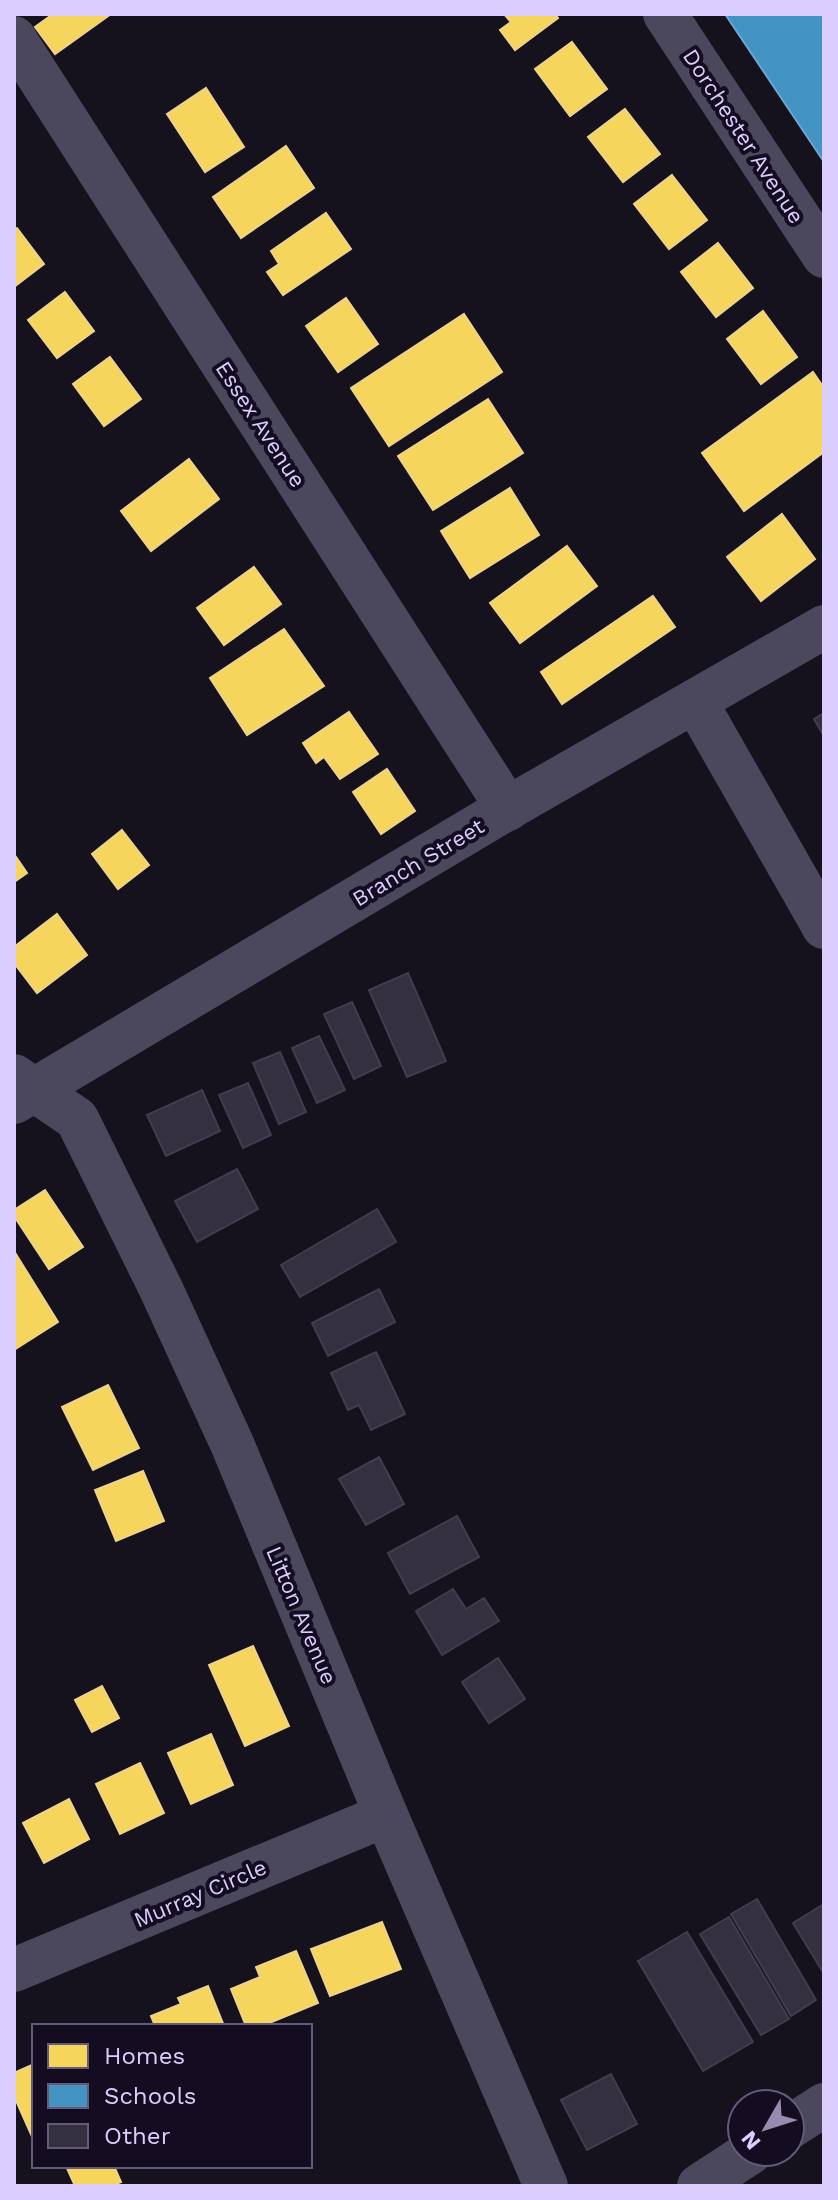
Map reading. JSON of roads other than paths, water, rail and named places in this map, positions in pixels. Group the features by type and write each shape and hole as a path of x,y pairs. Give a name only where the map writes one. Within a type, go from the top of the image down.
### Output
{"street":[{"name":"Dorchester Avenue","path":"665,14 824,256"},
{"name":"Essex Avenue","path":"14,38 508,809"},
{"name":"Branch Street","path":"21,1089 824,627"},
{"path":"695,701 824,927"},
{"name":"Litton Avenue","path":"21,1089 77,1119 161,1289 233,1446 386,1815 546,2186"},
{"name":"Murray Circle","path":"14,1970 386,1815"},
{"path":"806,2117 824,2105"},
{"path":"699,2186 727,2168"}]}
